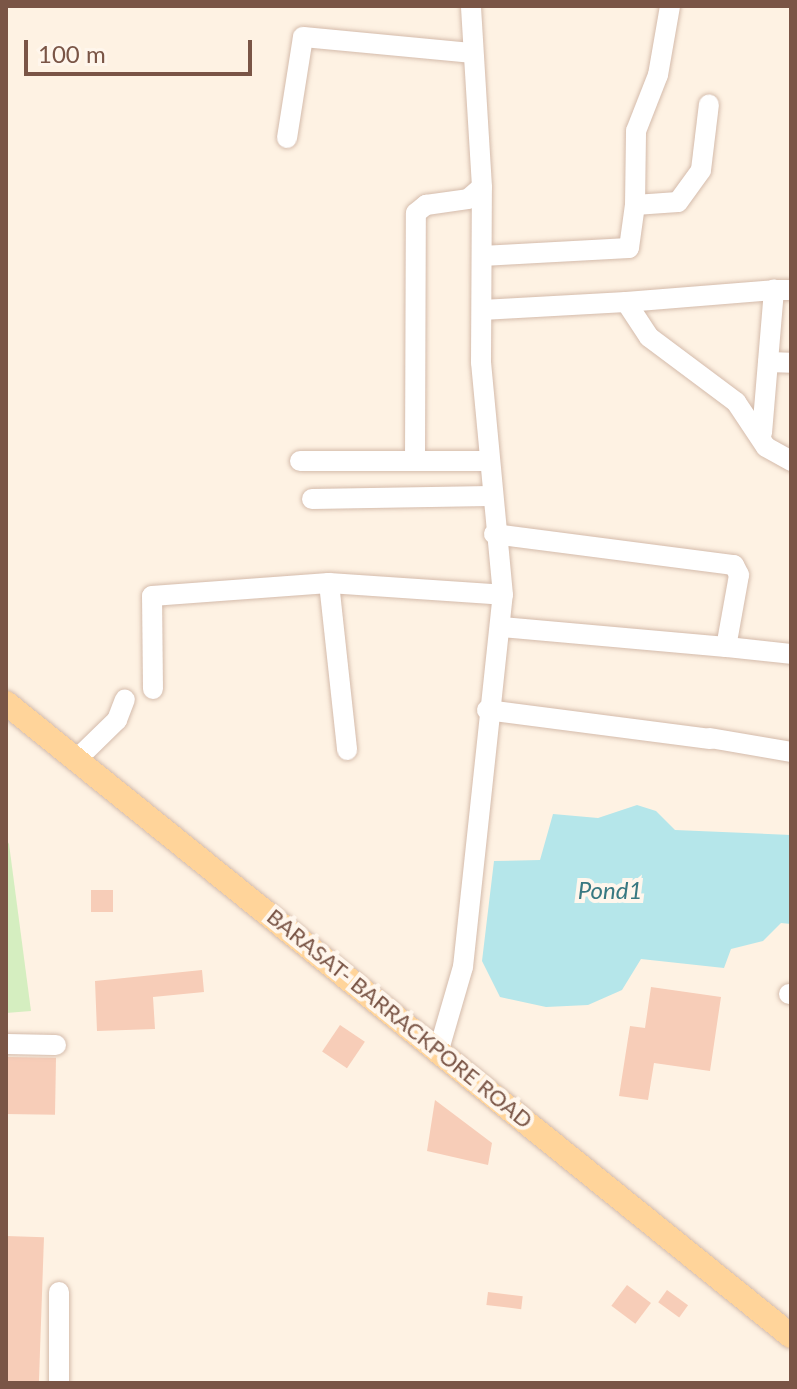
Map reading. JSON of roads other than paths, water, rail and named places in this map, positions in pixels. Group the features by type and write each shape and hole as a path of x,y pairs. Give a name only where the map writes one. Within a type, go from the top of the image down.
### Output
{"main road":[{"name":"BARASAT- BARRACKPORE ROAD","path":"6,703 440,1046 791,1336"}],"street":[{"path":"440,1046 463,967 487,710 502,627 503,595 487,461 482,187 471,53 471,6"},
{"path":"482,256 623,251 635,205 636,131 658,75 670,6"},
{"path":"287,138 303,37 471,53"},
{"path":"635,205 682,198 704,162 709,104"},
{"path":"415,460 416,213 426,205 468,199 482,187"},
{"path":"482,310 783,290 782,329 768,362 762,433"},
{"path":"626,302 649,337 726,393 762,433 772,453 791,461"},
{"path":"768,362 791,363"},
{"path":"300,461 487,461"},
{"path":"312,499 490,496"},
{"path":"494,534 734,565 739,575 727,647"},
{"path":"153,689 152,596 329,583 503,595"},
{"path":"329,583 347,750"},
{"path":"502,627 791,654"},
{"path":"77,759 117,720 125,699"},
{"path":"487,710 791,752"},
{"path":"6,1044 56,1045"},
{"path":"59,1292 59,1383"}],"water":[{"name":"Pond1","path":"637,805 656,811 675,830 791,835 791,924 781,923 763,941 731,949 724,968 641,959 622,990 588,1005 546,1007 500,997 482,961 494,861 540,860 553,814 598,818"}]}
